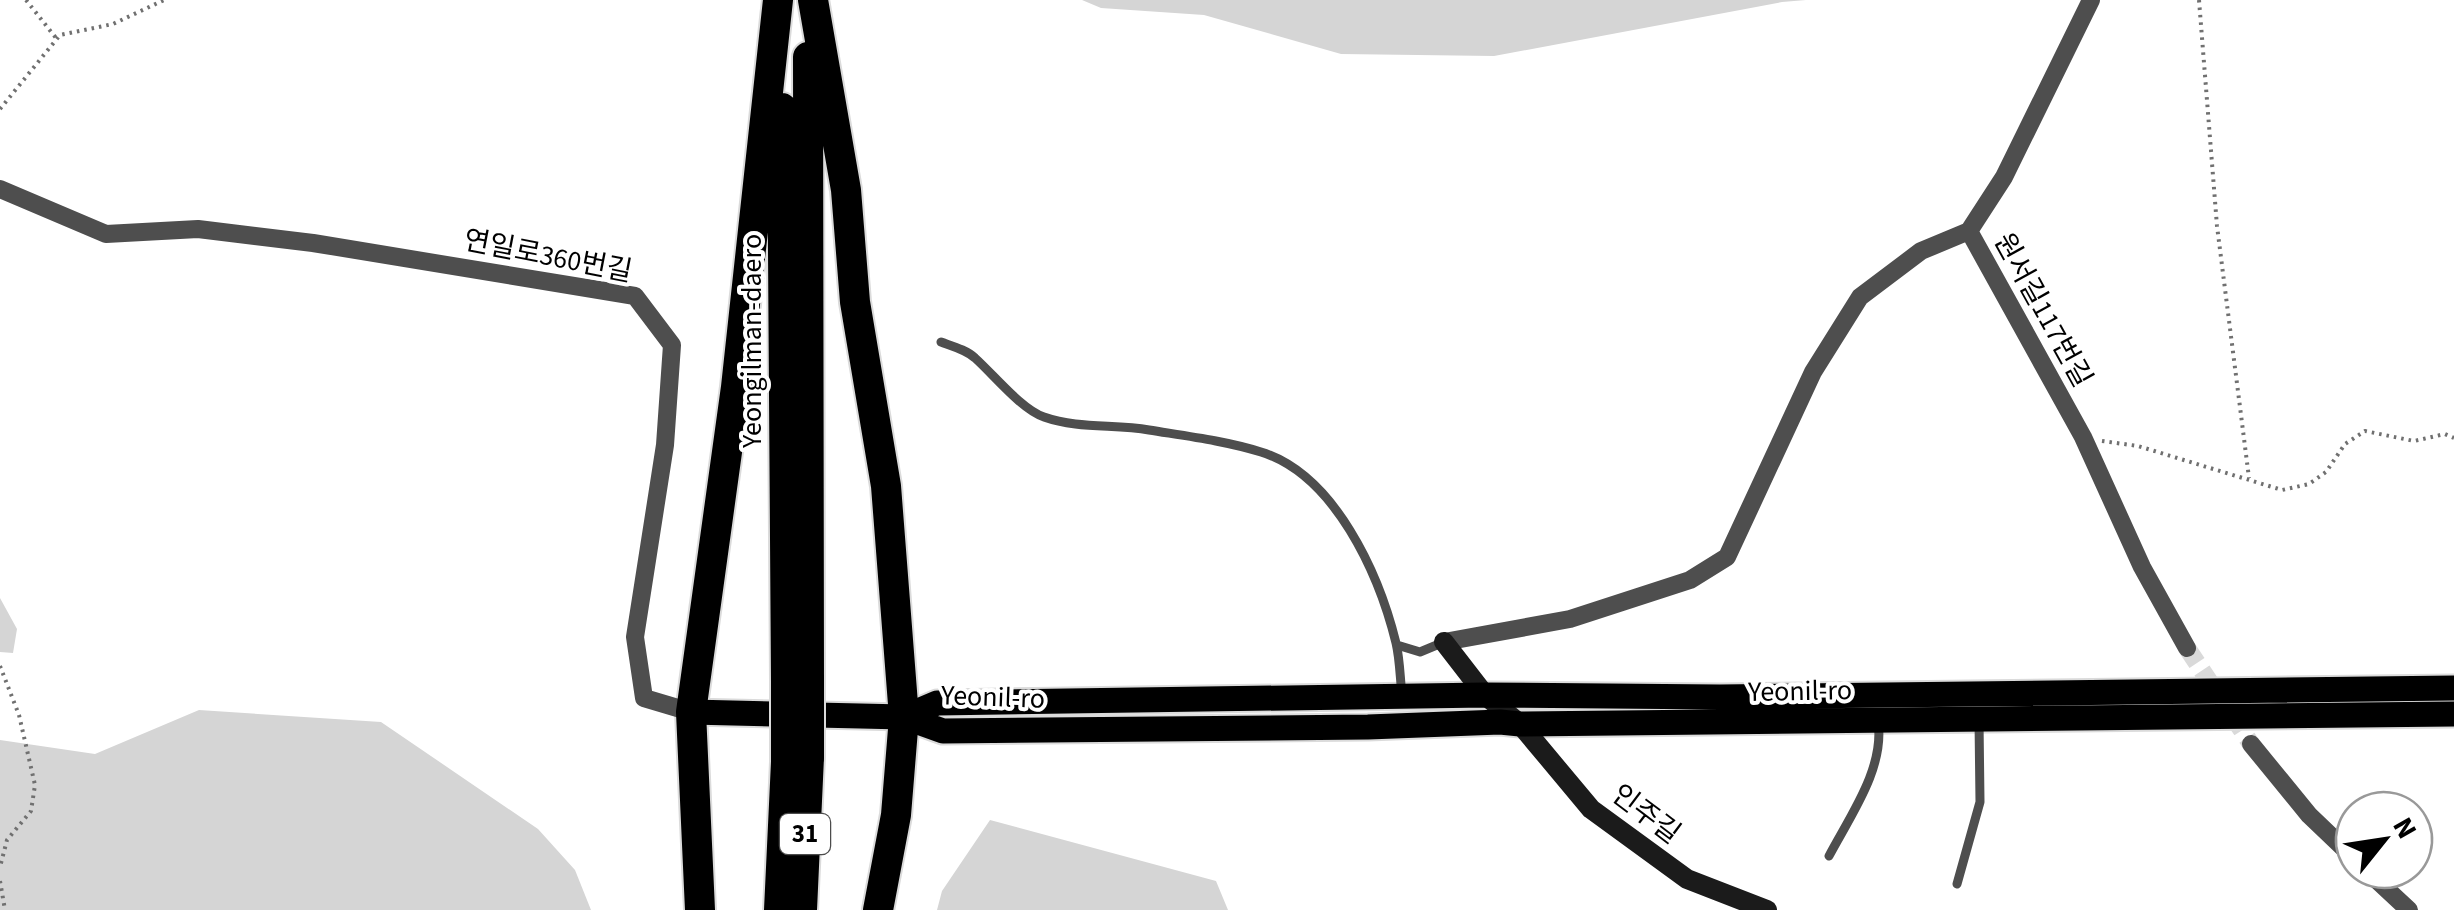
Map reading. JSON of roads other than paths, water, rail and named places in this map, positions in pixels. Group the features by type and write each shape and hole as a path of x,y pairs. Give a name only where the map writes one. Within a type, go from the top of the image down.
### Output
{"highway":[{"name":"Yeongilman-daero","path":"779,0 797,680"},
{"path":"700,910 691,712 736,388 779,0"},
{"name":"Yeongilman-daero","path":"797,680 811,0"},
{"path":"811,0 846,190 855,302 886,486 904,717 896,816 878,910"},
{"path":"797,680 797,760"},
{"name":"31","path":"780,910 797,760"},
{"name":"31","path":"797,760 802,910"}],"main road":[{"name":"Yeonil-ro","path":"904,717 937,703 2454,688"},
{"path":"691,712 904,717"},
{"name":"Yeonil-ro","path":"904,717 944,730 2454,714"}],"street":[{"name":"원서길117번길","path":"2092,0 2004,176 1968,231 2083,437 2142,568 2188,648"},
{"name":"연일로360번길","path":"0,189 106,234 198,229 313,243 635,296 672,345 666,445 636,637 644,698 691,712"},
{"path":"1444,642 1570,619 1690,580 1727,556 1813,372 1860,296 1921,251 1968,231"},
{"name":"인주길","path":"1444,642 1485,695 1520,724 1591,809 1687,879 1767,910"},
{"path":"2251,744 2309,815 2334,839"},
{"path":"2388,890 2409,910"}],"lane":[{"path":"942,342 973,355 1040,416 1080,426 1157,431 1264,452 1308,479 1324,494 1365,556 1380,590 1397,646 1402,698"},
{"path":"1397,646 1420,652 1444,642"},
{"path":"1957,884 1980,802 1978,718"},
{"path":"1829,856 1865,788 1881,741 1877,720"}],"tunnel":[{"path":"2187,648 2251,744"}]}
